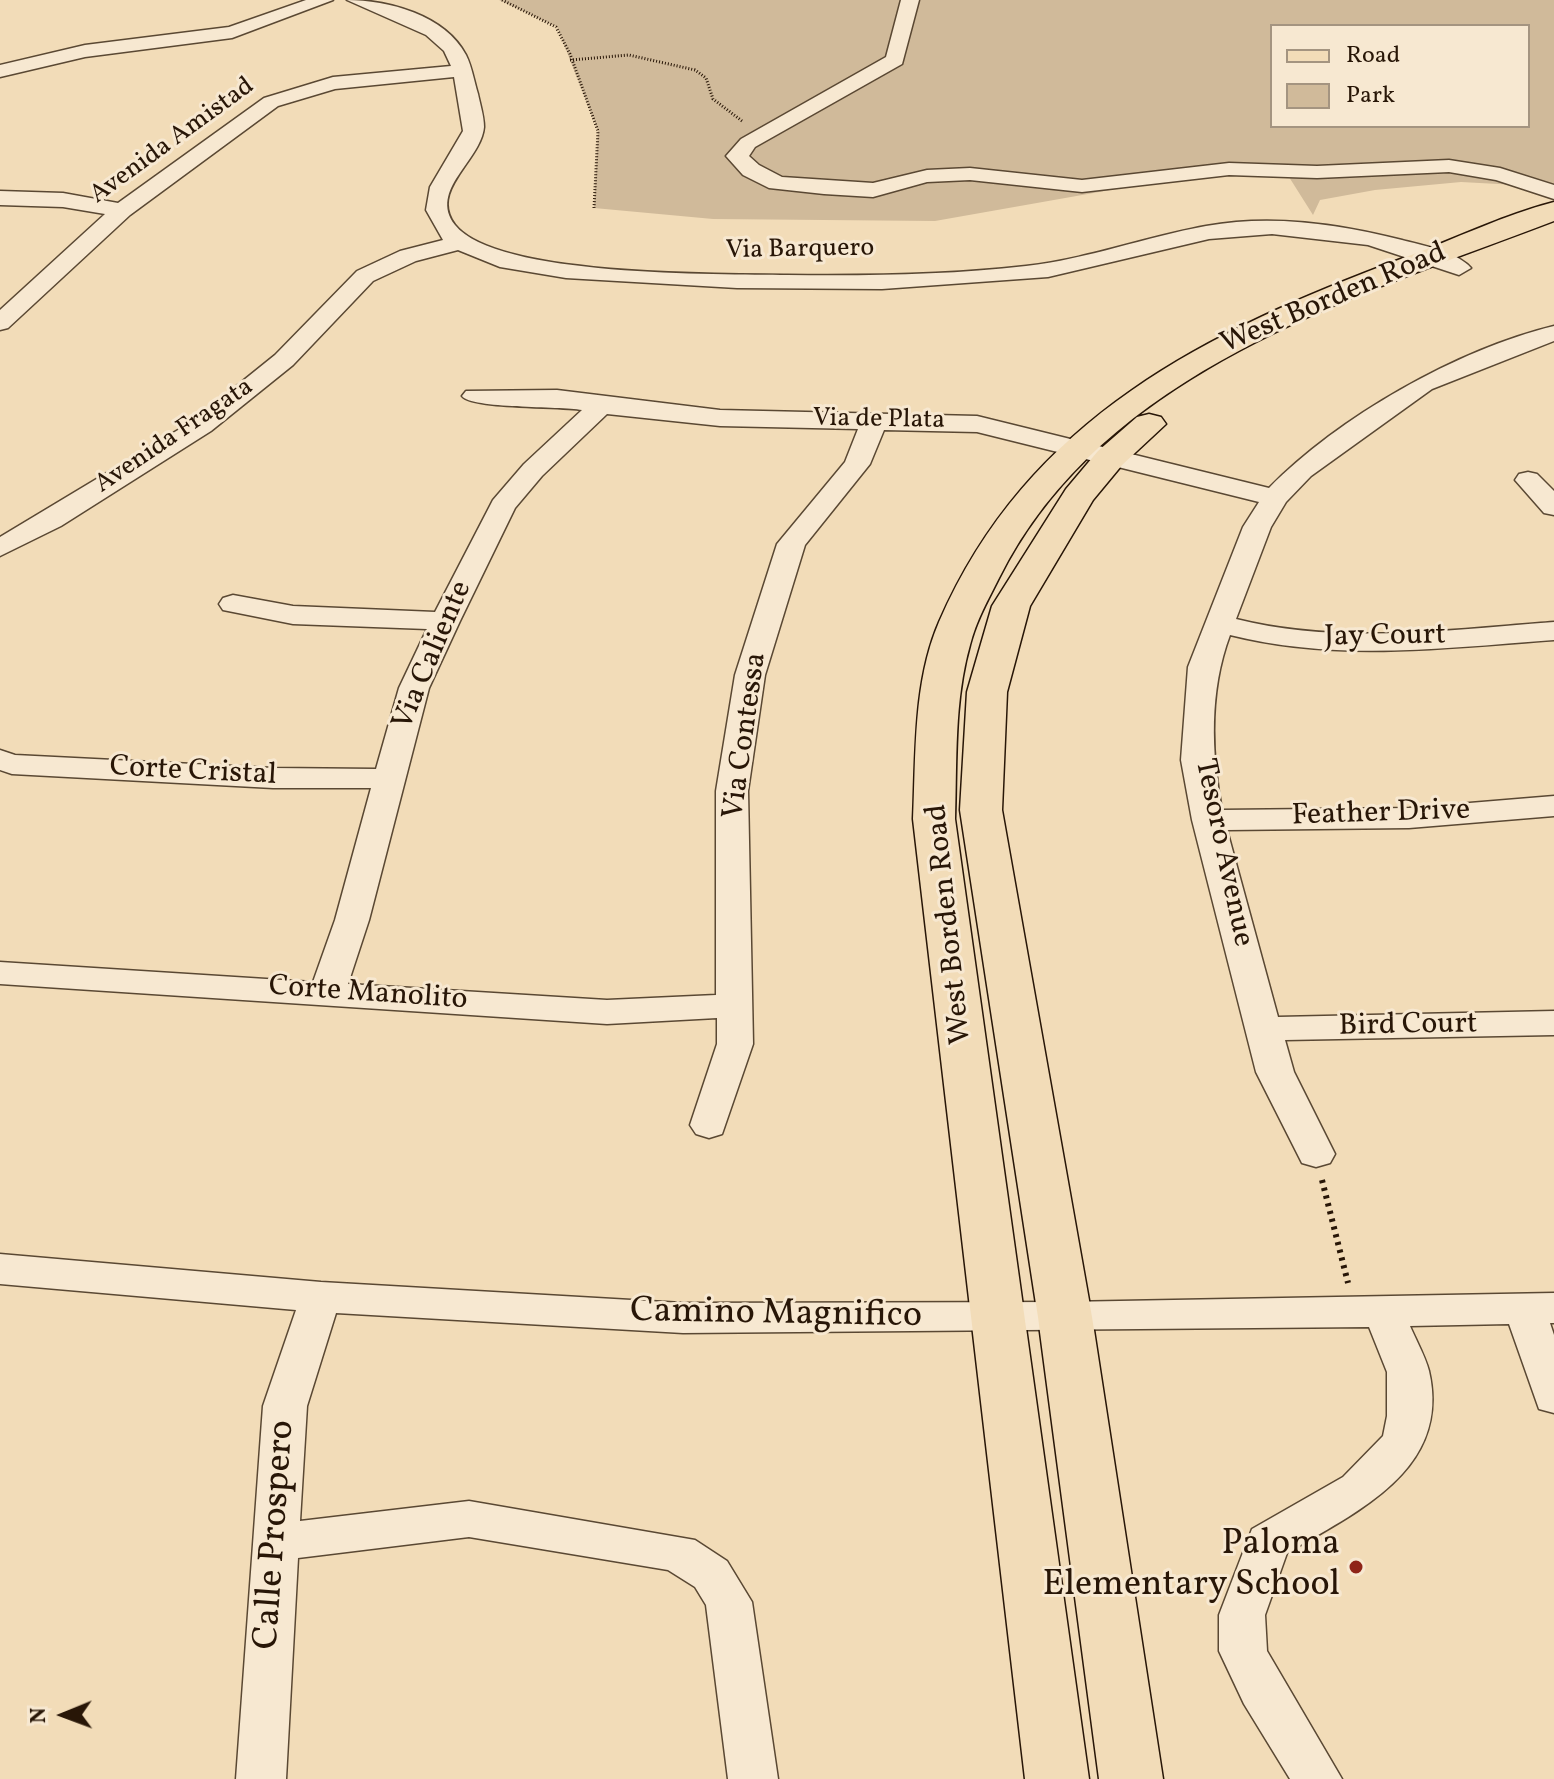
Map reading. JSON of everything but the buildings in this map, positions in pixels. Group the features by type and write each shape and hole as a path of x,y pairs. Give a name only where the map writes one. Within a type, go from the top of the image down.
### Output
{"main road":[{"name":"West Borden Road","path":"1057,1779 934,819 938,707 957,623 991,555 1041,484 1149,424 1220,375 1302,331 1554,211"},
{"name":"West Borden Road","path":"1446,262 1554,231"},
{"name":"West Borden Road","path":"1092,454 1078,496 1011,606 987,692 981,810 1065,1317 1131,1779"}],"street":[{"path":"0,71 85,51 232,32 324,0"},
{"path":"356,0 434,32 451,46 474,127 464,153 438,194 437,212 444,228 460,242"},
{"path":"910,0 895,60 748,143 737,156 751,170 777,183 824,188 873,190 927,176 970,174 1082,186 1229,169 1317,172 1449,166 1500,174 1554,192"},
{"name":"Avenida Amistad","path":"0,323 122,210 271,102 333,83 460,71"},
{"path":"0,198 63,200 122,210"},
{"name":"Via Barquero","path":"460,242 520,265 709,281 1028,273 1073,266 1210,232 1252,228 1306,229 1446,262"},
{"name":"Avenida Fragata","path":"0,548 202,426 284,360 365,276 408,256 460,242"},
{"name":"Tesoro Avenue","path":"1316,1154 1275,1072 1208,820 1197,760 1203,667 1257,527 1275,498 1341,440 1423,384 1554,333"},
{"name":"Via de Plata","path":"475,396 557,398 601,406 720,418 977,424 1275,498"},
{"name":"Via Caliente","path":"327,992 352,920 387,779 414,688 445,621 503,506 533,470 601,406"},
{"name":"Via Contessa","path":"709,1125 735,1044 732,791 750,675 791,544 857,464 874,421"},
{"path":"1528,480 1554,507"},
{"path":"233,604 293,615 445,621"},
{"name":"Jay Court","path":"1218,623 1273,637 1370,644 1554,631"},
{"name":"Corte Cristal","path":"0,760 12,764 273,778 387,779"},
{"name":"Feather Drive","path":"1208,820 1409,818 1554,806"},
{"name":"Corte Manolito","path":"0,973 607,1012 735,1006"},
{"name":"Bird Court","path":"1263,1029 1554,1023"},
{"name":"Camino Magnifico","path":"0,1269 321,1297 683,1318 1065,1317 1539,1308"},
{"name":"Calle Prospero","path":"261,1779 285,1406 321,1297"},
{"path":"1539,1308 1554,1397"},
{"path":"1317,1779 1261,1690 1243,1651 1242,1615 1268,1542 1359,1489 1404,1443 1409,1416 1408,1372 1369,1311"},
{"path":"276,1542 469,1519 679,1553 711,1574 729,1602 753,1779"}],"path":[{"path":"502,0 556,27 598,131 594,208"},
{"path":"570,60 629,55 695,70 706,78 713,99 723,109 768,133"},
{"path":"1316,1154 1369,1311"}],"green space":[{"path":"499,0 1554,0 1554,187 1461,182 1375,190 1320,200 1313,215 1289,177 1201,174 935,221 713,219 594,208 598,131 557,27"}],"place":[{"name":"Paloma Elementary School","path":"1356,1567"}]}
